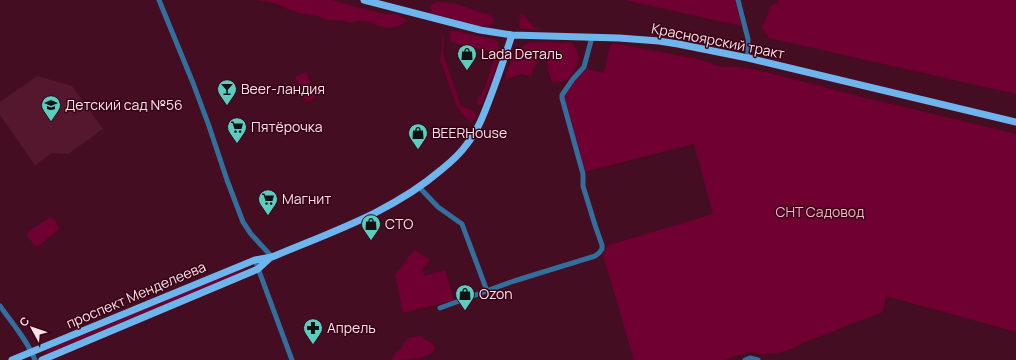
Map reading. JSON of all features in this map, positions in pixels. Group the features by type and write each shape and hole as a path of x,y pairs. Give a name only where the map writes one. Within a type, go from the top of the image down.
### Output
{"main road":[{"name":"Красноярский тракт","path":"364,0 480,30 512,35 619,38 678,44 748,58 1016,122"},
{"name":"проспект Менделеева","path":"12,360 255,260 272,257 369,216 419,188 454,159 467,144 477,128 485,111 512,35"},
{"name":"проспект Менделеева","path":"42,360 258,269 272,257"}],"street":[{"path":"159,0 193,83 227,180 244,222 251,234 272,257"},
{"path":"738,0 748,39 748,58"},
{"path":"440,308 514,281 600,254 602,245 594,225 584,186 583,174 562,98 562,94 572,79 584,66 592,37"},
{"path":"419,188 438,207 462,224 487,291"},
{"path":"255,260 292,360"},
{"path":"0,306 32,352 35,360"},
{"path":"745,360 750,358 758,360"}],"shaded area":[{"name":"Детский сад №56","path":"37,76 72,86 103,129 68,154 52,153 35,165 0,115 0,102"}],"green space":[{"path":"254,0 331,0 384,14 396,14 404,18 406,21 399,26 392,28 364,21 351,23 327,20 318,16 298,13 270,2"},
{"path":"625,0 736,0 741,26"},
{"path":"778,0 1016,0 1016,94 769,38 762,28 771,6 778,2"},
{"path":"436,2 456,4 487,14 493,17 494,23 476,27 451,18 432,14 430,8 431,5"},
{"path":"521,14 536,28 549,30 521,29 519,23"},
{"path":"451,31 493,39 499,44 498,58 494,74 480,105 477,104 477,102 484,89 495,58 491,52 451,42"},
{"path":"443,34 443,54 461,106 472,110 476,115 471,122 462,114 457,106 440,60"},
{"path":"528,43 572,43 576,48 579,58 578,63 566,81 552,82 548,71 548,63 545,59 539,60 534,67 531,76 521,74 505,80 508,68 515,52"},
{"name":"СНТ Садовод","path":"613,43 698,59 722,67 739,67 761,71 1016,134 1016,332 886,296 883,312 805,342 792,349 777,353 763,354 750,352 724,360 634,360 603,255 605,250 609,245 713,214 694,144 584,172 564,96 583,71 587,69 604,73 609,48"},
{"path":"306,72 316,98 306,102 295,77"},
{"path":"50,217 56,222 59,230 38,246 35,246 27,236 27,233"},
{"path":"414,250 430,260 422,270 425,276 445,270 454,300 403,313 395,275"},
{"path":"243,268 244,271 46,354 45,351"},
{"path":"421,336 434,345 435,350 420,358 390,360 410,337"}],"place":[{"name":"Lada Dеталь","path":"467,71"},
{"name":"Beer-ландия","path":"227,106"},
{"name":"Детский сад №56","path":"51,122"},
{"name":"Пятёрочка","path":"237,144"},
{"name":"BEERHouse","path":"418,150"},
{"name":"Магнит","path":"268,216"},
{"name":"СТО","path":"371,241"},
{"name":"Ozon","path":"465,311"},
{"name":"Апрель","path":"313,345"}]}
